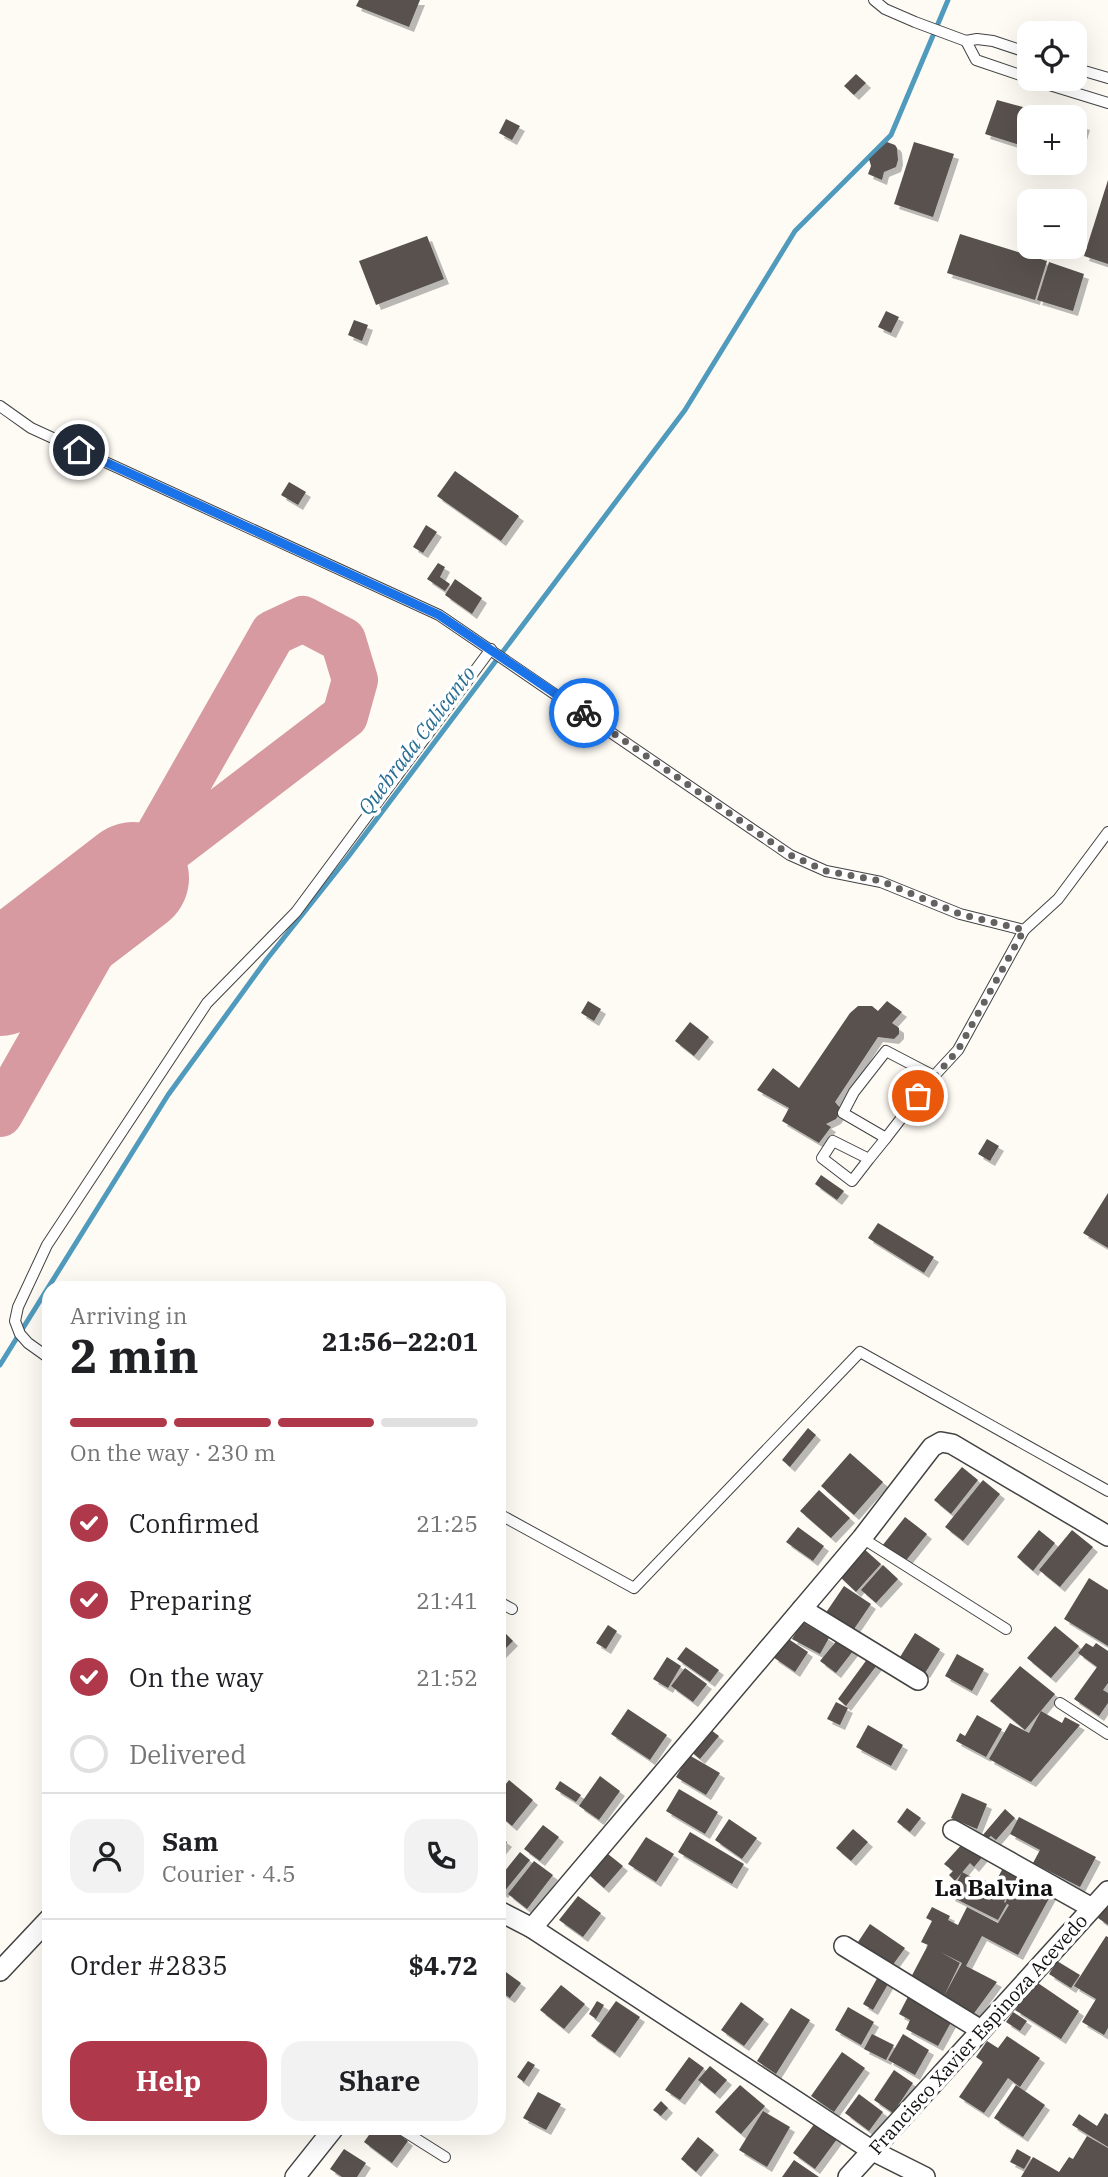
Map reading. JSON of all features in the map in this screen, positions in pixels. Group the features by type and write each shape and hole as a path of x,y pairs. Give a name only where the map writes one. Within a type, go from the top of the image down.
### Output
{"street":[{"path":"532,1928 862,1538 932,1447 941,1442 952,1444 1108,1536"},
{"path":"802,1609 918,1680"},
{"path":"953,1830 1092,1909"},
{"name":"Francisco Xavier Espinoza Acevedo","path":"848,2177 1108,1891"},
{"path":"506,1917 532,1928 871,2150 925,2177"},
{"path":"0,1971 42,1926"},
{"path":"845,1946 981,2030"},
{"path":"295,2177 328,2135"}],"lane":[{"path":"874,0 885,9 966,41 993,41 1017,49"},
{"path":"966,41 976,61 1017,75"},
{"path":"1087,72 1108,78"},
{"path":"1069,91 1108,103"},
{"path":"0,405 31,428 439,615 790,855 826,871 881,881 960,914 1024,930"},
{"path":"42,1353 20,1334 15,1321 18,1307 47,1245 207,1003 296,912 491,650"},
{"path":"869,1159 833,1142 822,1158 852,1181 934,1076 958,1050 1024,930 1058,899 1108,832"},
{"path":"886,1138 843,1113 860,1084 886,1051 934,1076"},
{"path":"506,1518 634,1588 860,1352 1108,1491"},
{"path":"862,1538 1006,1629"},
{"path":"506,1606 512,1609"},
{"path":"1060,1703 1108,1734"},
{"path":"410,2135 445,2157"}],"building":[{"path":"359,0 420,0 409,27 356,6"},
{"path":"856,74 866,83 854,95 844,86"},
{"path":"997,100 1017,105 1017,144 985,134"},
{"path":"506,119 520,126 512,140 499,133"},
{"path":"887,142 897,148 898,160 896,167 884,172 882,180 868,174 871,166 869,159"},
{"path":"914,142 954,154 933,217 894,204"},
{"path":"1108,180 1108,264 1087,257 1087,246"},
{"path":"960,234 1017,252 1017,259 1047,261 1035,300 947,273"},
{"path":"427,236 444,279 376,305 359,261"},
{"path":"1049,262 1084,274 1073,311 1037,300"},
{"path":"886,311 899,317 891,333 878,327"},
{"path":"354,320 368,325 362,341 348,335"},
{"path":"455,471 519,516 501,541 437,496"},
{"path":"289,482 306,492 298,505 281,495"},
{"path":"426,525 437,532 423,553 413,547"},
{"path":"438,563 445,567 440,577 450,584 445,591 427,579"},
{"path":"455,579 482,598 472,614 445,595"},
{"path":"567,715 577,724 565,738 554,729"},
{"path":"588,1001 601,1009 594,1021 581,1013"},
{"path":"887,1001 902,1012 892,1023 899,1028 899,1034 894,1039 878,1037 835,1102 842,1110 836,1119 826,1124 831,1127 819,1143 782,1121 789,1108 757,1090 773,1068 799,1088 850,1013 858,1006 872,1006 878,1011"},
{"path":"690,1022 709,1037 694,1056 675,1041"},
{"path":"987,1139 999,1146 990,1161 978,1154"},
{"path":"821,1175 844,1191 837,1200 815,1184"},
{"path":"1108,1193 1108,1248 1083,1233"},
{"path":"878,1223 934,1257 924,1273 868,1238"},
{"path":"808,1428 816,1435 790,1467 782,1460"},
{"path":"850,1453 883,1482 854,1515 821,1486"},
{"path":"962,1467 978,1480 951,1514 934,1500"},
{"path":"983,1480 1000,1494 963,1541 945,1527"},
{"path":"819,1490 850,1518 831,1538 800,1511"},
{"path":"905,1517 927,1534 904,1563 882,1546"},
{"path":"798,1527 824,1546 813,1561 786,1542"},
{"path":"1039,1530 1055,1543 1033,1571 1017,1557"},
{"path":"1072,1530 1093,1547 1060,1587 1039,1570"},
{"path":"863,1548 881,1564 856,1592 838,1575"},
{"path":"883,1565 898,1579 876,1603 861,1590"},
{"path":"1089,1578 1108,1590 1108,1646 1064,1619"},
{"path":"844,1586 871,1604 852,1632 825,1614"},
{"path":"802,1622 829,1638 820,1654 792,1639"},
{"path":"608,1625 617,1631 606,1649 596,1643"},
{"path":"1055,1626 1079,1646 1051,1678 1027,1658"},
{"path":"915,1633 940,1649 925,1673 900,1657"},
{"path":"506,1634 513,1641 506,1648"},
{"path":"787,1638 808,1652 795,1672 773,1657"},
{"path":"838,1639 853,1651 836,1673 820,1661"},
{"path":"1086,1643 1093,1647 1096,1643 1108,1651 1108,1683 1103,1690 1108,1693 1108,1703 1099,1716 1074,1699 1097,1667 1078,1653"},
{"path":"686,1647 719,1670 710,1682 677,1659"},
{"path":"957,1654 984,1669 972,1691 945,1676"},
{"path":"667,1657 681,1666 668,1688 653,1679"},
{"path":"868,1658 877,1665 846,1706 838,1699"},
{"path":"1020,1666 1055,1694 1025,1730 990,1701"},
{"path":"685,1668 707,1684 693,1702 671,1686"},
{"path":"836,1702 848,1708 840,1725 827,1719"},
{"path":"628,1709 667,1735 650,1760 611,1734"},
{"path":"1041,1711 1062,1723 1065,1717 1080,1725 1031,1782 989,1759 1010,1723 1029,1733"},
{"path":"977,1715 1002,1729 986,1757 956,1741 960,1733 965,1736"},
{"path":"868,1725 903,1745 891,1766 856,1747"},
{"path":"707,1727 719,1736 700,1759 689,1750"},
{"path":"689,1755 720,1773 706,1795 676,1777"},
{"path":"600,1776 620,1791 599,1820 579,1806"},
{"path":"509,1780 533,1800 512,1826 506,1821 506,1784"},
{"path":"560,1781 581,1795 576,1802 555,1789"},
{"path":"679,1789 718,1812 705,1834 666,1811"},
{"path":"962,1793 987,1804 977,1829 951,1818"},
{"path":"907,1808 921,1818 910,1832 897,1822"},
{"path":"1005,1809 1015,1818 996,1840 991,1836 987,1840 982,1836"},
{"path":"1019,1817 1096,1857 1080,1887 1033,1863 1040,1850 1010,1834"},
{"path":"729,1819 757,1838 742,1859 715,1840"},
{"path":"543,1825 559,1837 540,1861 524,1849"},
{"path":"853,1829 868,1842 851,1861 836,1848"},
{"path":"690,1832 744,1864 732,1884 678,1852"},
{"path":"646,1837 674,1854 656,1882 628,1864"},
{"path":"964,1842 984,1855 974,1867 970,1863 955,1881 949,1875 953,1871 944,1864"},
{"path":"520,1852 530,1860 506,1889 506,1870"},
{"path":"608,1854 623,1866 604,1888 589,1875"},
{"path":"534,1861 553,1875 527,1909 508,1894"},
{"path":"1003,1868 1018,1876 998,1920 950,1896 962,1872 994,1885"},
{"path":"1019,1876 1052,1893 1018,1955 982,1936 966,1966 997,1982 972,2016 909,1981 928,1945 921,1942 932,1921 926,1918 932,1907 950,1916 948,1920 958,1925 967,1907 998,1923 1009,1905 1005,1903","holes":["940,1952 962,1963 944,1996 960,1963"]},
{"path":"578,1896 601,1913 583,1937 559,1920"},
{"path":"1108,1901 1108,1925 1098,1918"},
{"path":"870,1924 905,1948 892,1966 858,1942"},
{"path":"1106,1936 1108,2028 1104,2035 1082,2022 1096,1999 1074,1986"},
{"path":"1057,1961 1080,1975 1071,1988 1049,1974"},
{"path":"506,1972 521,1983 510,1998 506,1995"},
{"path":"880,1973 891,1979 873,2010 863,2004"},
{"path":"1035,1981 1079,2011 1061,2039 1015,2010"},
{"path":"561,1985 585,2004 564,2029 540,2010"},
{"path":"911,1991 955,2015 938,2046 906,2029 910,2020 899,2014"},
{"path":"597,2001 604,2005 596,2019 589,2014"},
{"path":"616,2001 640,2017 615,2053 591,2036"},
{"path":"741,2002 764,2019 744,2046 721,2030"},
{"path":"848,2007 874,2022 861,2045 835,2030"},
{"path":"791,2008 810,2020 776,2074 757,2061"},
{"path":"1013,2012 1027,2021 1020,2031 1006,2022"},
{"path":"872,2034 894,2045 886,2060 864,2049"},
{"path":"903,2034 929,2050 915,2075 888,2060"},
{"path":"1007,2036 1040,2058 1020,2087 1008,2078 984,2113 959,2097 983,2062 976,2057 987,2041 998,2048"},
{"path":"842,2052 865,2068 834,2112 811,2096"},
{"path":"689,2057 704,2068 680,2100 665,2090"},
{"path":"528,2061 535,2065 524,2082 517,2077"},
{"path":"710,2066 727,2080 715,2094 698,2080"},
{"path":"894,2070 913,2083 893,2113 874,2100"},
{"path":"740,2085 765,2106 741,2134 715,2112"},
{"path":"1016,2085 1045,2105 1023,2137 994,2118"},
{"path":"538,2092 561,2104 546,2130 523,2118"},
{"path":"859,2094 883,2112 869,2131 845,2113"},
{"path":"661,2101 668,2108 661,2116 653,2110"},
{"path":"763,2111 790,2127 767,2167 739,2150"},
{"path":"1105,2113 1108,2115 1108,2147 1072,2125 1079,2114 1097,2126"},
{"path":"815,2123 837,2139 815,2169 793,2153"},
{"path":"369,2135 400,2135 408,2141 392,2163 364,2142"},
{"path":"1087,2136 1108,2148 1108,2177 1021,2177 1033,2157 1059,2172 1069,2157 1073,2159"},
{"path":"698,2137 714,2150 696,2172 681,2159"},
{"path":"344,2149 366,2163 357,2177 342,2177 330,2169"},
{"path":"1017,2149 1031,2157 1024,2169 1010,2162"},
{"path":"794,2160 819,2177 782,2177"}],"waterway":[{"name":"Quebrada Calicanto","path":"52,1281 168,1095 267,959 348,857 685,410 795,231 891,135 948,0"},
{"name":"Quebrada Calicanto","path":"0,1365 42,1298"}],"taxiway":[{"path":"0,1114 273,633 303,619 343,640 355,680 345,716 133,878"}],"runway":[{"path":"0,980 133,878"}],"way so far":[{"path":"584,713 790,855 826,871 881,881 960,914 1024,930 958,1050 918,1096"}],"district":[{"name":"La Balvina","path":"994,1887"}],"route":[{"path":"79,450 439,615 584,713"}]}
